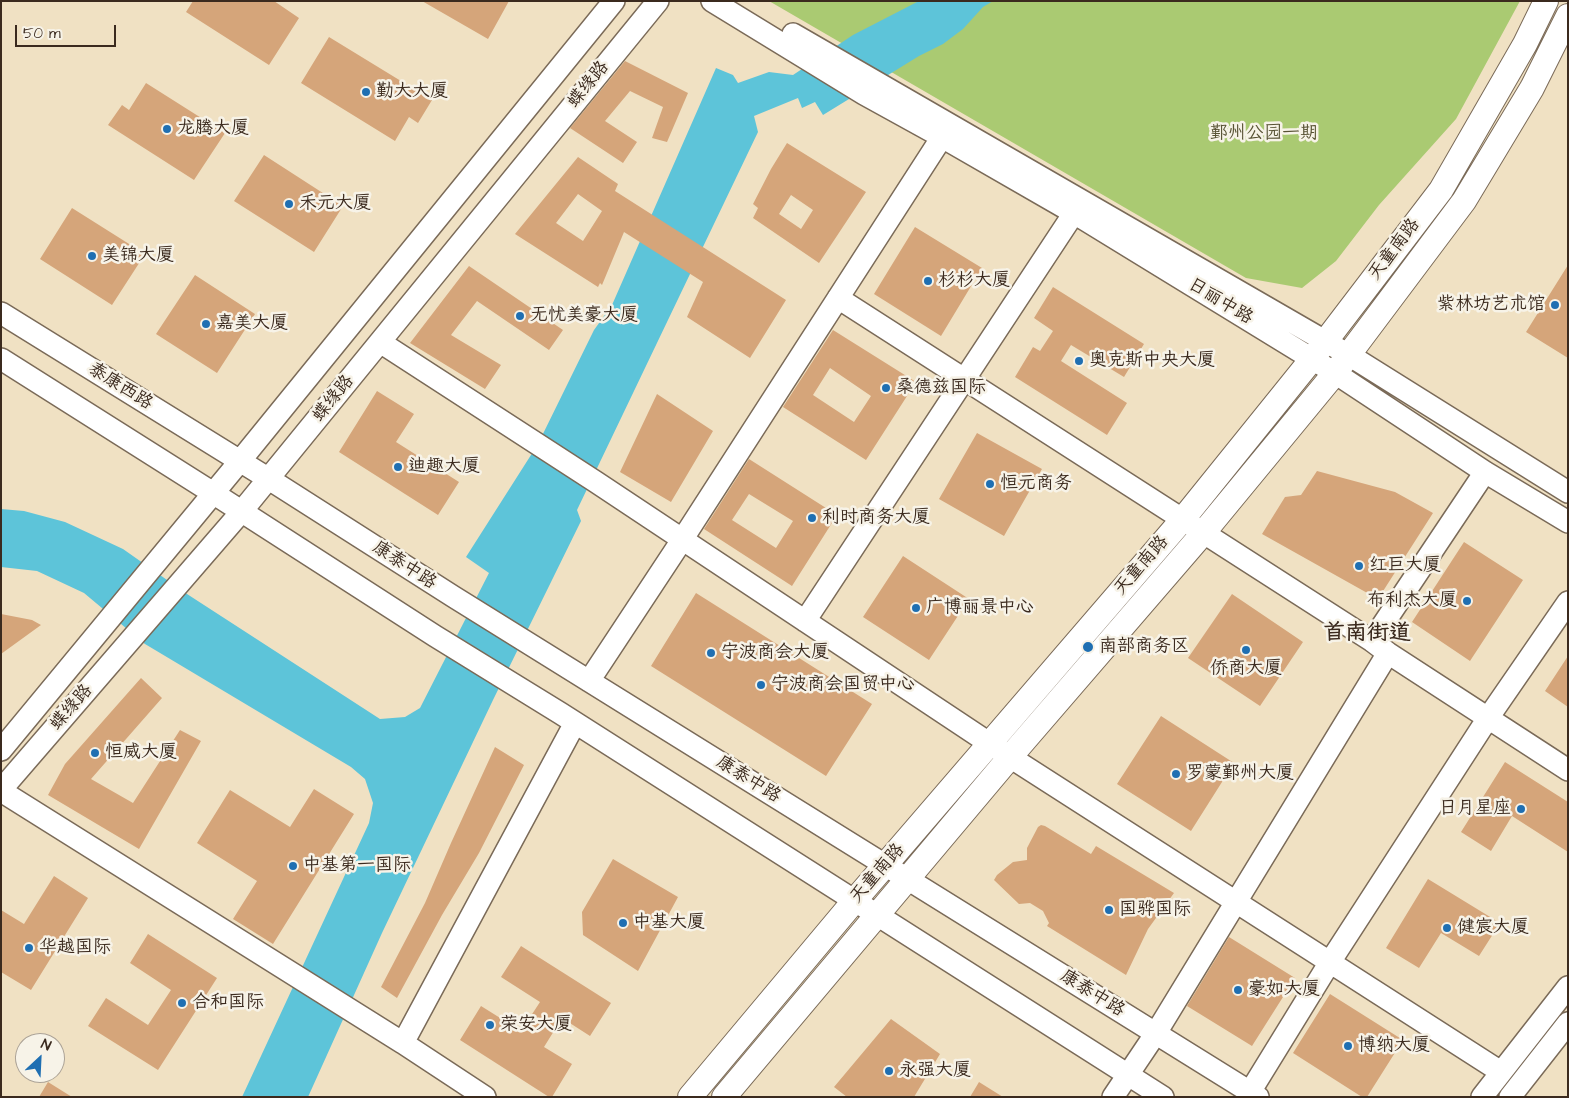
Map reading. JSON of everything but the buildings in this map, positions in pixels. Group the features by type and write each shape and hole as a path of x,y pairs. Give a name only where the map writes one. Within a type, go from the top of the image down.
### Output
{"main road":[{"name":"天童南路","path":"690,1097 855,900 1183,519 1319,350 1441,190 1525,44 1546,1"},
{"name":"天童南路","path":"724,1097 1010,757 1204,532 1342,364 1464,200 1532,88 1568,16"}],"street":[{"name":"蝶缘路","path":"1,750 240,461 614,1"},
{"name":"蝶缘路","path":"1,791 269,479 658,1"},
{"path":"712,1 808,52 872,90"},
{"path":"737,1 808,52"},
{"name":"日丽中路","path":"872,90 942,137 1074,214 1319,350"},
{"name":"日丽中路","path":"872,90 951,125 1342,364 1568,492"},
{"path":"589,681 942,137"},
{"path":"805,621 1074,214"},
{"path":"838,298 1204,532 1568,770"},
{"name":"泰康西路","path":"1,314 240,461"},
{"path":"380,342 596,482 990,744 1501,1072"},
{"path":"1,359 1164,1097"},
{"name":"日丽中路","path":"1342,364 1485,472 1568,522"},
{"name":"康泰中路","path":"240,461 454,597 1254,1094"},
{"path":"1113,1097 1156,1033 1236,902 1380,647 1485,472"},
{"path":"1254,1094 1330,962 1488,718 1568,602"},
{"path":"403,1043 575,722"},
{"path":"1,791 403,1043 485,1097"},
{"path":"1482,1097 1568,987"},
{"path":"1510,1097 1568,1023"}],"green space":[{"name":"鄞州公园一期","path":"769,1 1520,1 1456,119 1379,205 1336,261 1302,288 1246,278"}],"water":[{"path":"919,1 993,1 983,7 963,29 943,44 919,56 823,115 815,102 802,108 798,98 754,116 758,132 577,510 581,521 382,933 308,1097 242,1097 369,823 373,803 365,779 351,767 145,644 84,593 37,571 1,567 1,509 24,511 65,522 123,549 187,594 380,719 405,717 420,708 489,573 466,557 538,444 594,330 612,305 716,68 733,75 738,83 769,72 793,75 853,35"}],"place":[{"name":"勤大大厦","path":"366,92"},
{"name":"龙腾大厦","path":"167,129"},
{"name":"禾元大厦","path":"289,204"},
{"name":"美锦大厦","path":"92,256"},
{"name":"杉杉大厦","path":"928,281"},
{"name":"紫林坊艺术馆","path":"1555,305"},
{"name":"无忧美豪大厦","path":"520,316"},
{"name":"嘉美大厦","path":"206,324"},
{"name":"奥克斯中央大厦","path":"1079,361"},
{"name":"桑德兹国际","path":"886,388"},
{"name":"迪趣大厦","path":"398,467"},
{"name":"恒元商务","path":"990,484"},
{"name":"利时商务大厦","path":"812,518"},
{"name":"红巨大厦","path":"1359,566"},
{"name":"布利杰大厦","path":"1467,601"},
{"name":"广博丽景中心","path":"916,608"},
{"name":"南部商务区","path":"1088,647"},
{"name":"侨商大厦","path":"1246,650"},
{"name":"宁波商会大厦","path":"711,653"},
{"name":"宁波商会国贸中心","path":"761,685"},
{"name":"恒威大厦","path":"95,753"},
{"name":"罗蒙鄞州大厦","path":"1176,774"},
{"name":"日月星座","path":"1521,809"},
{"name":"中基第一国际","path":"293,866"},
{"name":"国骅国际","path":"1109,910"},
{"name":"中基大厦","path":"623,923"},
{"name":"健宸大厦","path":"1447,928"},
{"name":"华越国际","path":"29,948"},
{"name":"豪如大厦","path":"1238,990"},
{"name":"合和国际","path":"182,1003"},
{"name":"荣安大厦","path":"490,1025"},
{"name":"博纳大厦","path":"1348,1046"},
{"name":"永强大厦","path":"889,1071"}],"district":[{"name":"首南街道","path":"1367,634"}]}
